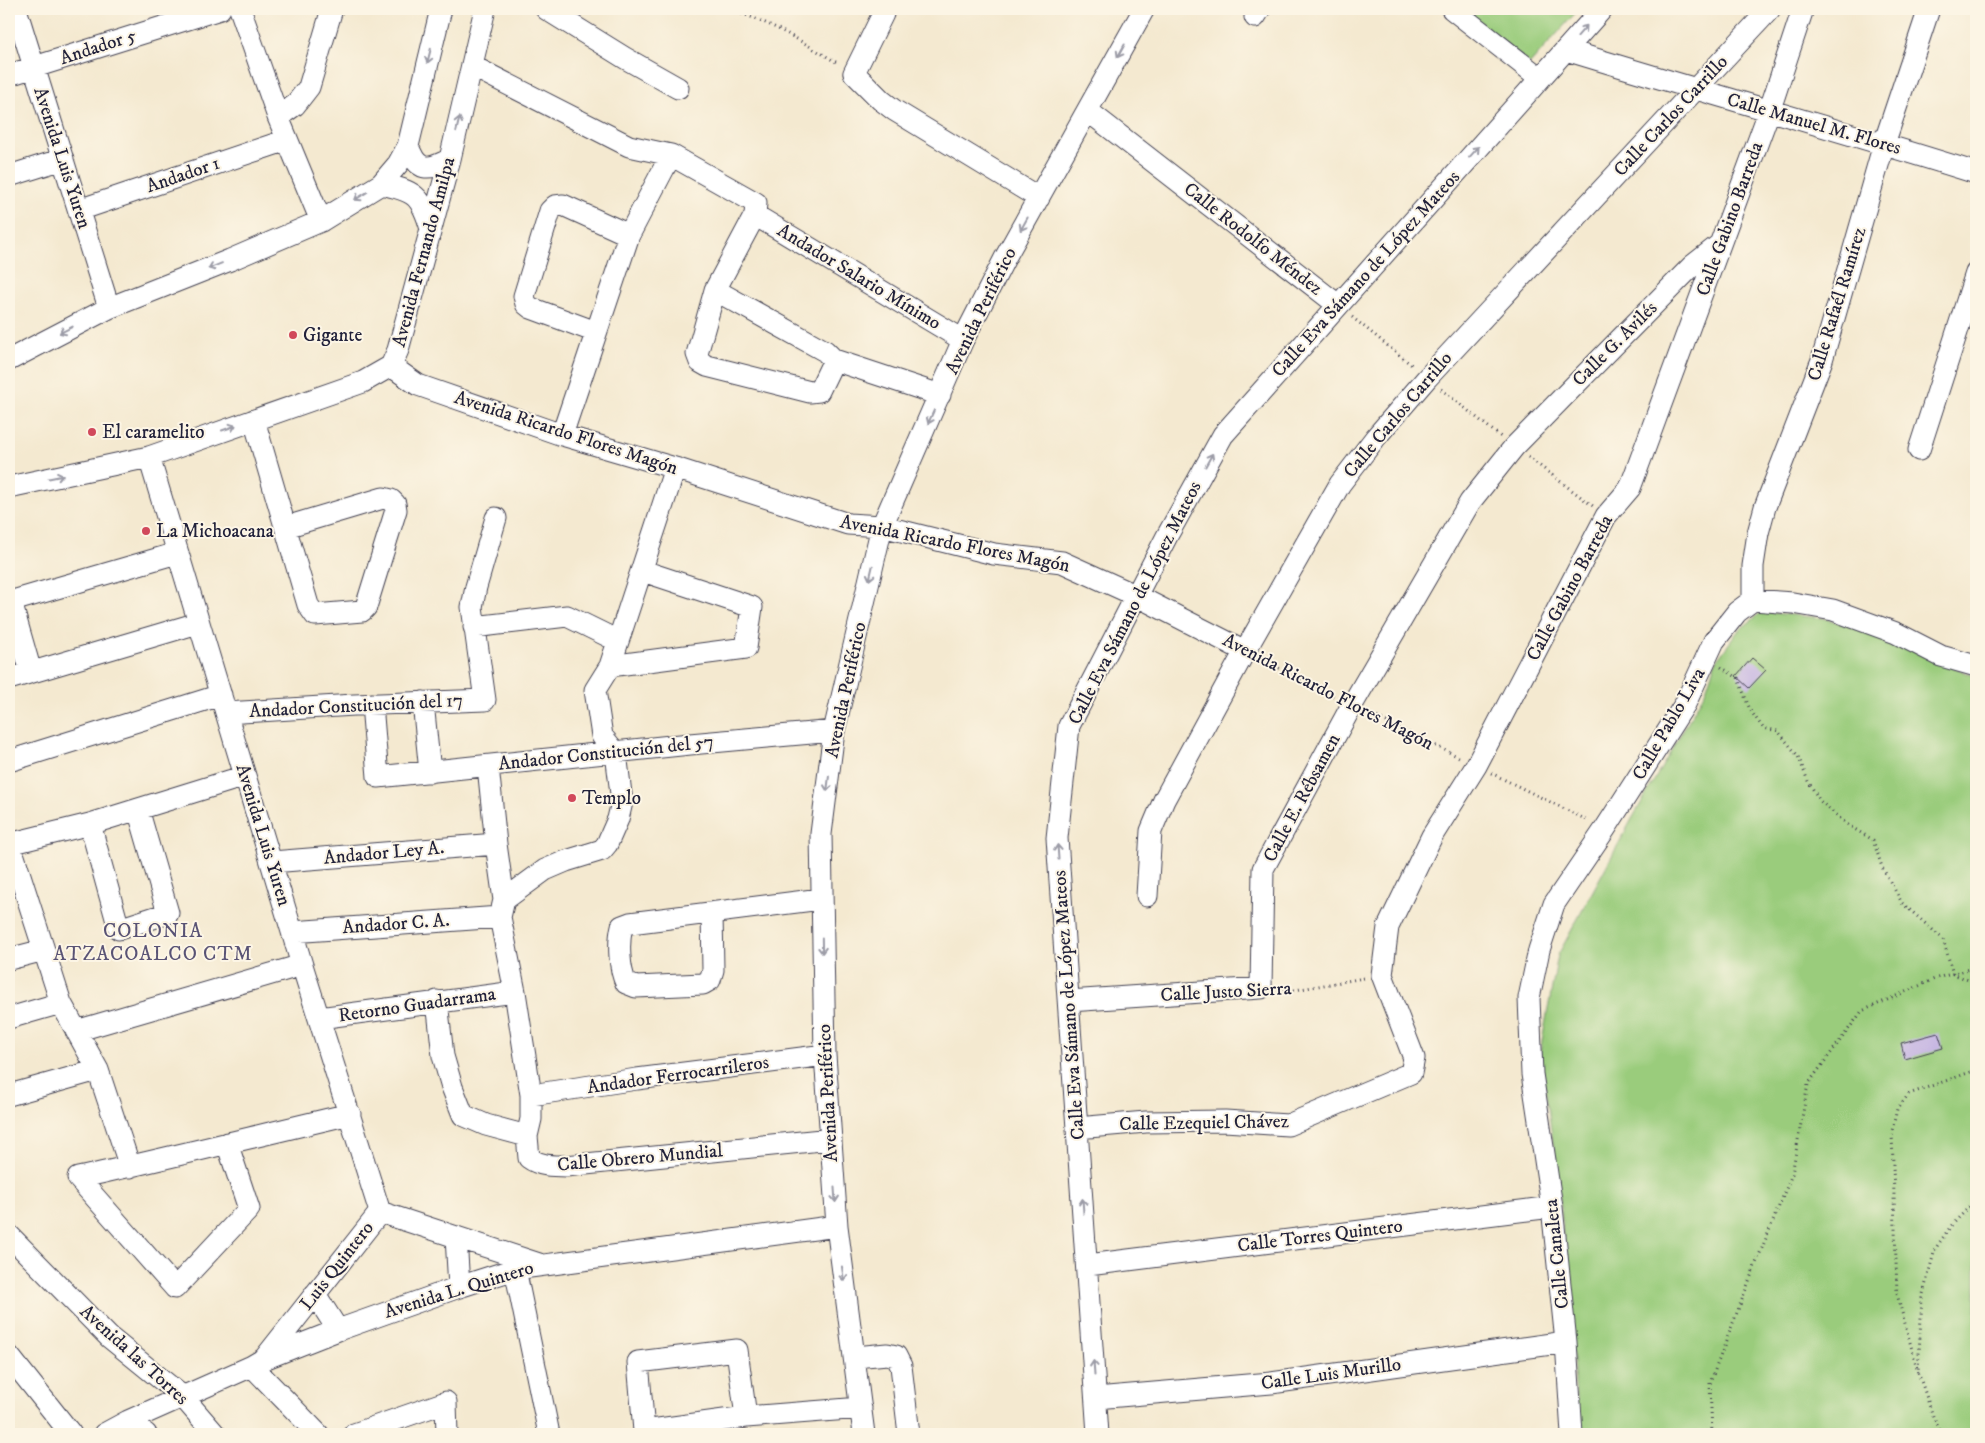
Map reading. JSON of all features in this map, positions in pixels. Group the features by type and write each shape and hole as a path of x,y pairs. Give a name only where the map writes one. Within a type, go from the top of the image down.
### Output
{"street":[{"name":"Avenida Luis Yuren","path":"16,9 109,308"},
{"name":"Andador 5","path":"9,75 220,9"},
{"path":"240,9 278,117 321,221"},
{"path":"278,117 295,105 308,87 332,9"},
{"path":"9,360 109,308 230,260 321,221 381,184 398,164 408,146 441,9"},
{"name":"Avenida Fernando Amilpa","path":"9,487 149,457 363,382 391,366 398,350 450,159 485,9"},
{"path":"546,9 678,88"},
{"name":"Avenida Periférico","path":"864,1434 837,1226 825,1055 821,834 834,731 882,526 963,340 1006,256 1144,9"},
{"path":"1452,9 1540,78"},
{"name":"Calle Eva Sámano de López Mateos","path":"1098,1434 1088,1265 1057,838 1069,726 1167,536 1223,434 1602,9"},
{"name":"Calle Carlos Carrillo","path":"1147,896 1151,831 1164,800 1245,651 1340,484 1376,437 1427,378 1770,9"},
{"name":"Calle Gabino Barreda","path":"1411,1073 1414,1058 1382,975 1388,927 1432,836 1476,766 1606,516 1630,488 1770,109 1803,9"},
{"name":"Calle Rafaél Ramírez","path":"1752,600 1753,566 1760,524 1822,360 1884,144 1929,9"},
{"path":"881,10 854,73 894,110 1039,198"},
{"name":"Calle Manuel M. Flores","path":"1566,50 1696,90 1770,109 1976,173"},
{"path":"472,66 629,146 671,155 756,203 755,215 715,290 697,354 700,362 707,366 810,392 820,391 834,360"},
{"name":"Calle Rodolfo Méndez","path":"1088,111 1338,305"},
{"name":"Andador 1","path":"79,210 287,140"},
{"path":"408,146 414,161 420,165 435,167 450,159"},
{"path":"562,435 629,235 671,155"},
{"path":"9,176 63,159"},
{"path":"381,184 414,194 421,202 431,229"},
{"path":"596,332 531,308 526,304 524,296 550,211 555,206 563,205 629,235"},
{"name":"Andador Salario Mínimo","path":"755,215 963,340"},
{"name":"Calle G. Avilés","path":"1514,447 1692,266 1720,244"},
{"path":"1918,450 1976,274"},
{"path":"715,290 825,350 834,360 940,395"},
{"name":"Avenida Ricardo Flores Magón","path":"391,366 418,384 562,435 675,468 848,524 882,526 994,554 1062,562 1137,596 1245,651"},
{"path":"254,420 311,611 315,615 362,611 366,607 396,510 395,504 391,500 383,498 286,527"},
{"name":"Calle E. Rébsamen","path":"1260,988 1263,869 1352,705 1470,502 1514,447"},
{"name":"Avenida Luis Yuren","path":"149,457 302,965 380,1212"},
{"path":"502,908 545,870 566,861 602,850 607,844 618,819 622,802 616,753 602,736 596,690 610,666 643,571 675,468"},
{"path":"496,518 472,606 474,627 567,616 618,640"},
{"path":"31,672 10,602 177,553"},
{"path":"610,666 746,648 752,607 643,571"},
{"path":"1752,600 1793,603 1833,610 1896,633 1941,656 1976,666"},
{"name":"Calle Pablo Liva","path":"1532,1074 1529,998 1540,950 1554,904 1605,829 1685,704 1714,641 1737,612 1752,600"},
{"path":"9,679 198,623"},
{"name":"Andador Constitución del 17","path":"9,761 224,704 372,704 485,700 474,627"},
{"path":"423,702 430,772"},
{"name":"Andador Constitución del 57","path":"372,704 378,777 690,744 834,731"},
{"name":"Calle Obrero Mundial","path":"488,766 502,908 531,1095 531,1119 527,1136 529,1158 535,1163 566,1166 831,1139"},
{"path":"130,1167 98,1070 61,1003 9,844 90,824 245,776"},
{"path":"90,824 119,929 168,913 138,810"},
{"name":"Andador Ley A.","path":"272,862 496,844"},
{"path":"712,912 713,970 710,980 704,984 636,986 626,983 622,976 620,935 622,926 630,922 712,912 821,899"},
{"name":"Andador C. A.","path":"292,932 502,908"},
{"path":"9,959 44,950"},
{"path":"76,1031 302,965"},
{"name":"Calle Justo Sierra","path":"1069,1001 1260,988"},
{"name":"Retorno Guadarrama","path":"319,1018 515,992"},
{"path":"436,1001 443,1056 463,1115 486,1125 527,1136"},
{"path":"9,1018 61,1003"},
{"name":"Andador Ferrocarrileros","path":"531,1095 637,1079 825,1055"},
{"path":"9,1095 98,1070"},
{"name":"Calle Ezequiel Chávez","path":"1077,1128 1146,1122 1225,1121 1288,1125 1401,1079 1411,1073"},
{"name":"Calle Canaleta","path":"1532,1074 1552,1206 1566,1342 1572,1434"},
{"path":"227,1143 249,1210 175,1288 78,1178 350,1114"},
{"name":"Calle Torres Quintero","path":"1088,1265 1552,1206"},
{"name":"Luis Quintero","path":"258,1363 380,1212 541,1264"},
{"name":"Avenida L. Quintero","path":"104,1434 128,1421 258,1363 338,1330 515,1269 541,1264 837,1226"},
{"name":"Avenida las Torres","path":"9,1235 109,1337 183,1397 215,1434"},
{"path":"456,1237 459,1287"},
{"path":"515,1269 549,1434"},
{"path":"315,1294 338,1330"},
{"name":"Calle Luis Murillo","path":"1096,1398 1271,1383 1566,1342"},
{"path":"746,1417 737,1350 638,1362 644,1431 746,1417 861,1408"},
{"path":"855,1357 887,1354 896,1356 901,1366 909,1434"},
{"path":"9,1356 70,1434"},
{"path":"258,1363 318,1434"},
{"path":"354,1434 446,1402 447,1434"},
{"path":"128,1421 146,1434"}],"path":[{"path":"717,9 740,12 800,41 854,73"},
{"name":"Calle Rodolfo Méndez","path":"1338,305 1514,447 1606,516"},
{"name":"Avenida Ricardo Flores Magón","path":"1245,651 1605,829"},
{"path":"1703,665 1714,663 1738,678 1750,710 1763,728 1778,730 1798,756 1808,781 1820,801 1848,825 1872,840 1882,867 1902,903 1943,939 1953,974"},
{"path":"1712,1434 1710,1383 1792,1174 1808,1084 1862,1012 1937,978 1976,967"},
{"path":"1953,974 1976,983"},
{"name":"Calle Justo Sierra","path":"1260,988 1295,990 1382,975"},
{"path":"1942,1434 1933,1416 1918,1372 1897,1294 1892,1131 1897,1109 1909,1094 1976,1070"},
{"path":"1918,1372 1922,1298 1935,1249 1951,1226 1976,1202"}],"green space":[{"path":"1461,9 1579,9 1530,64"},
{"path":"1762,612 1823,618 1884,636 1976,677 1976,1434 1579,1434 1559,1185 1540,1052 1558,955 1632,819 1706,690 1715,663 1738,631"}],"building":[{"path":"1752,658 1766,670 1749,688 1736,676"},
{"path":"1938,1033 1943,1048 1905,1059 1901,1043"}],"place":[{"name":"Gigante","path":"293,335"},
{"name":"El caramelito","path":"92,432"},
{"name":"La Michoacana","path":"146,531"},
{"name":"Templo","path":"572,798"}],"district":[{"name":"COLONIA ATZACOALCO CTM","path":"153,942"}]}
